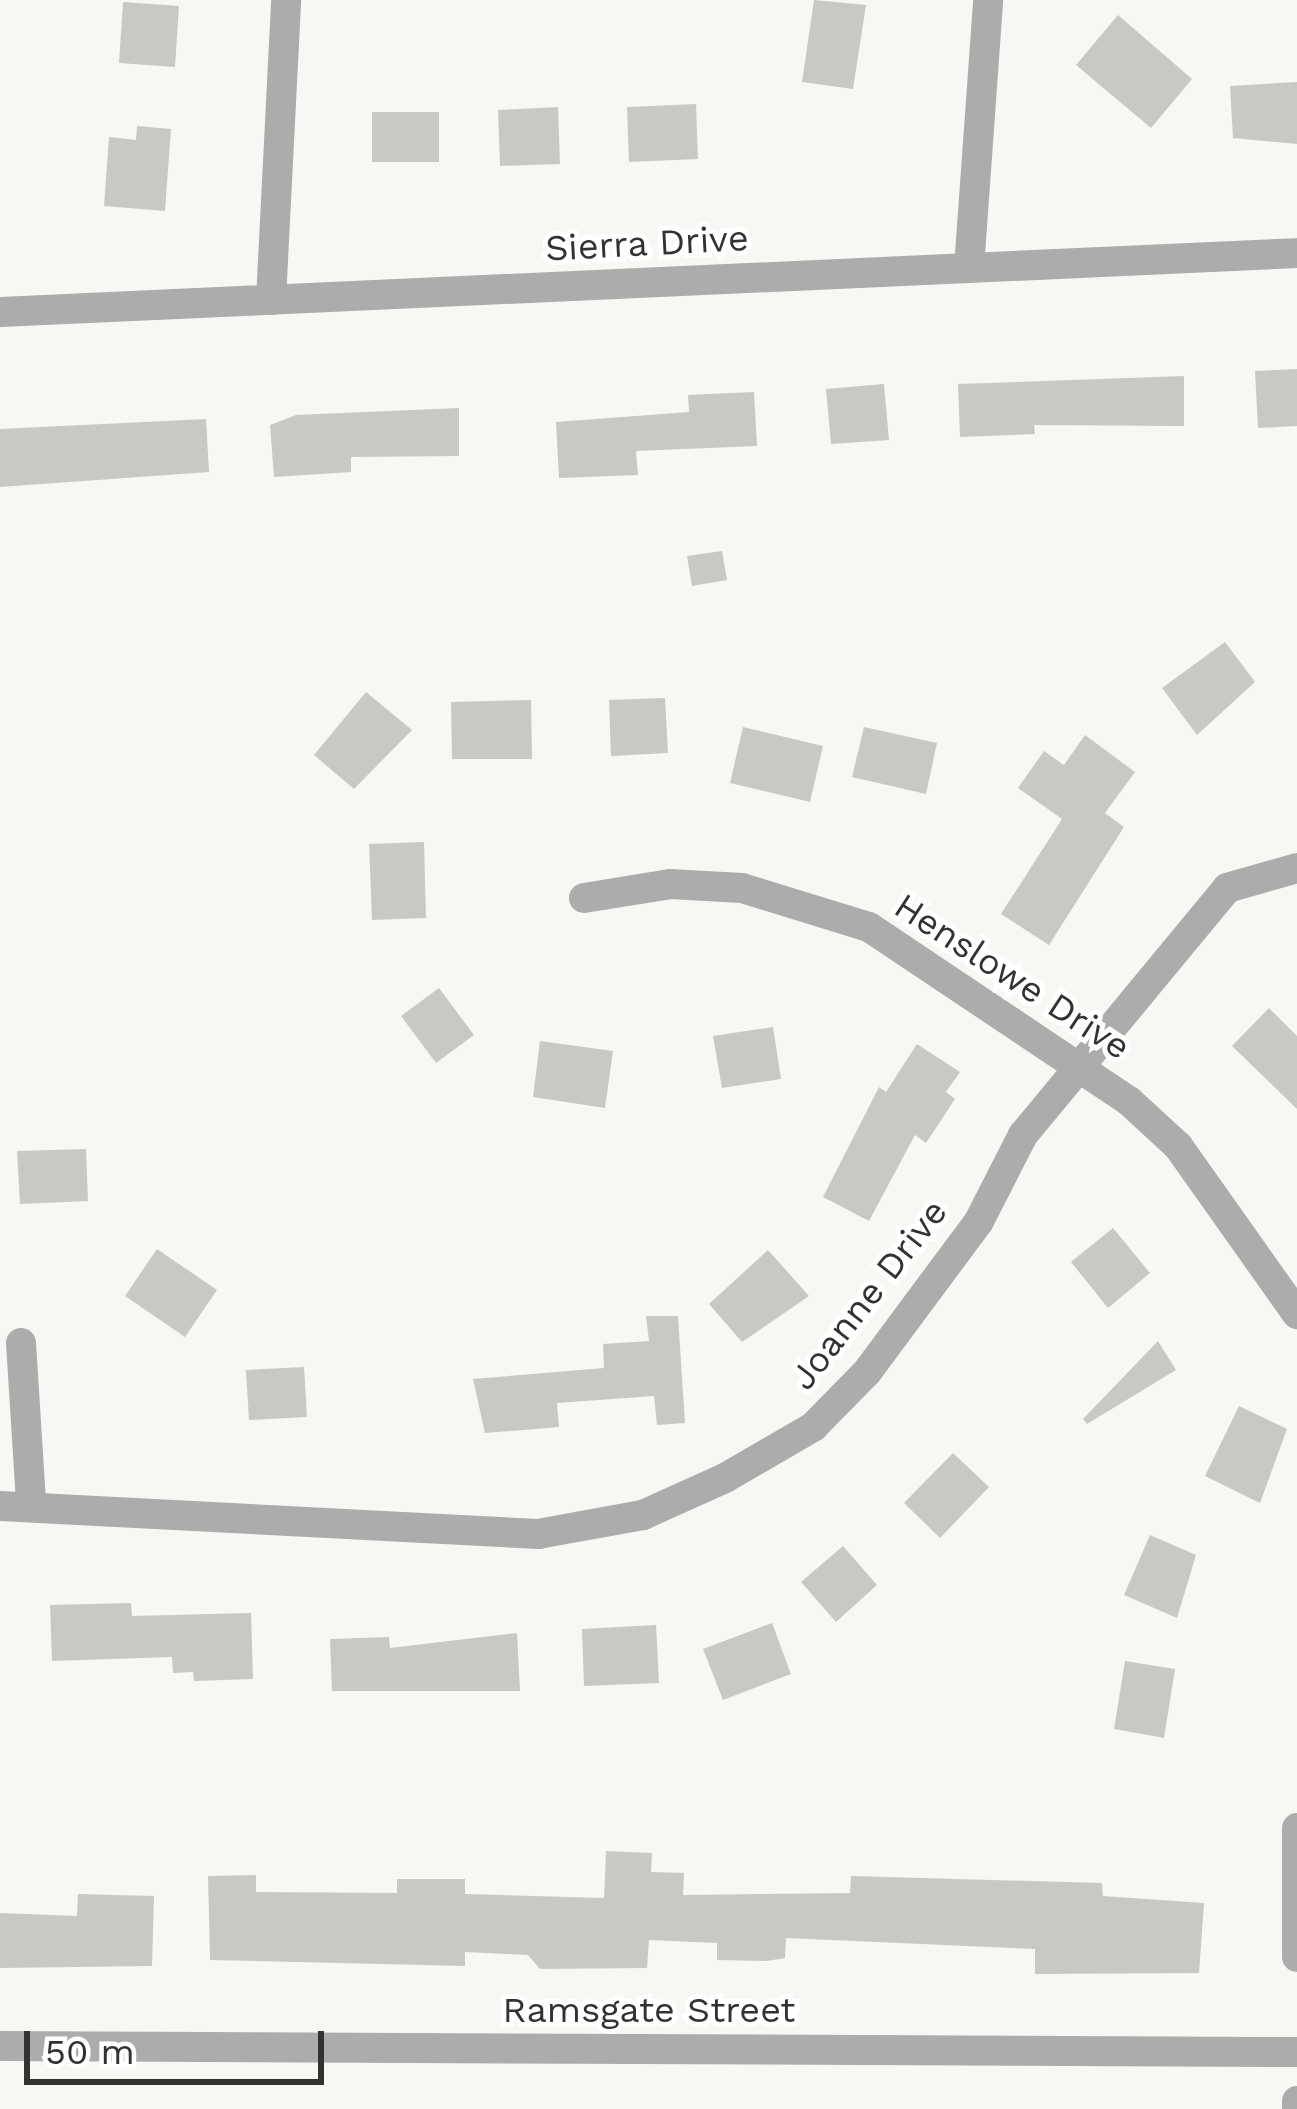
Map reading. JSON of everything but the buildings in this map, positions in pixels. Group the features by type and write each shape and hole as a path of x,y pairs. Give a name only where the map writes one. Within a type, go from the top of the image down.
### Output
{"street":[{"path":"271,299 286,0"},
{"path":"969,268 988,0"},
{"name":"Sierra Drive","path":"0,312 1297,253"},
{"name":"Joanne Drive","path":"15,1505 538,1534 643,1515 813,1427 932,1292 1023,1136 1227,888 1297,868"},
{"name":"Henslowe Drive","path":"584,898 670,884 742,888 869,927 1083,1068 1178,1146 1297,1314"},
{"path":"15,1505 20,1343"},
{"path":"1297,1828 1297,1957"},
{"name":"Ramsgate Street","path":"0,2046 1297,2052"}]}
